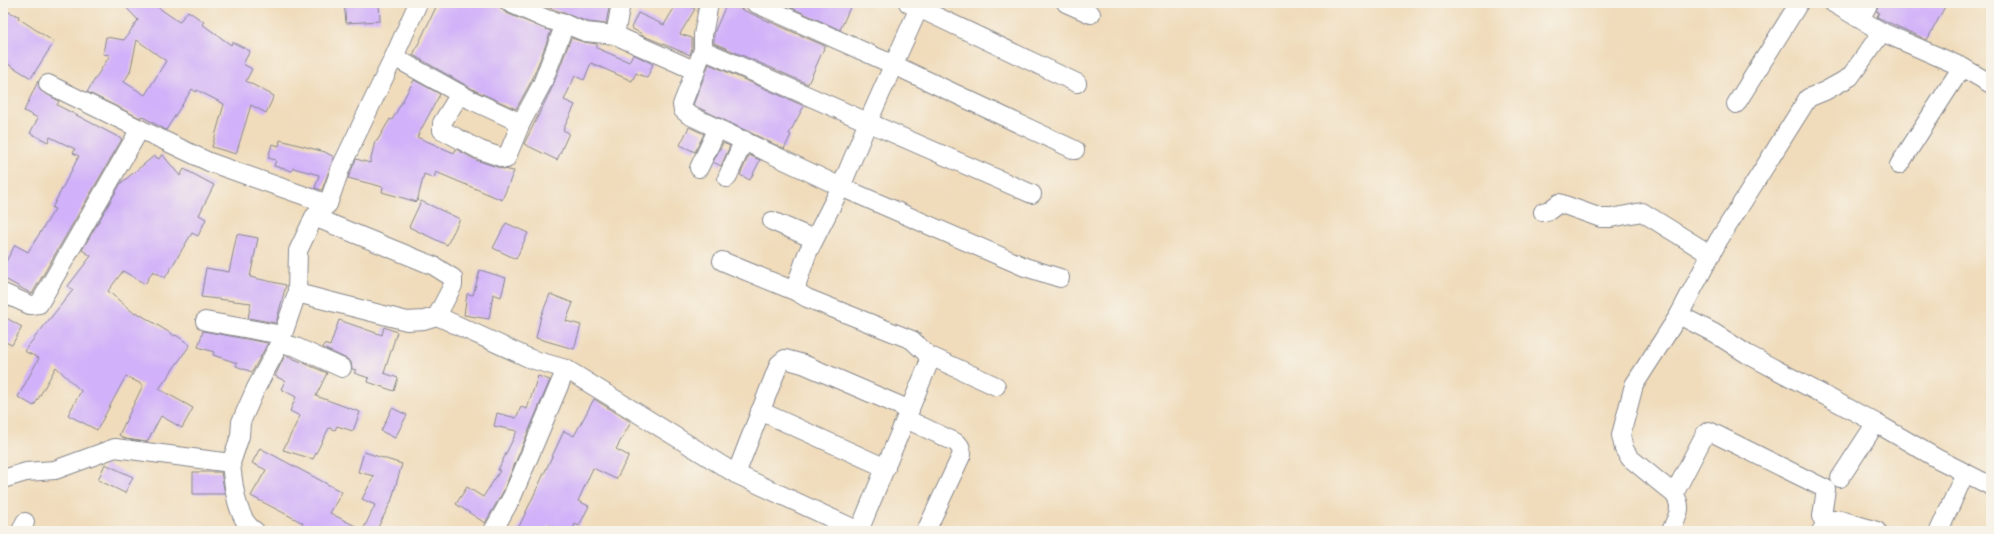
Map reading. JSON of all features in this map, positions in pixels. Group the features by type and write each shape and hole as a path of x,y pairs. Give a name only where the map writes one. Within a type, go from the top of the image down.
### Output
{"street":[{"path":"510,3 528,7 546,19 565,24 585,32 615,35 696,71"},
{"path":"615,35 621,3"},
{"path":"709,3 703,35 703,50 682,105 683,110 842,187 1025,267 1060,278"},
{"path":"754,3 894,65 1075,150"},
{"path":"1066,3 1091,14"},
{"path":"1736,104 1799,3"},
{"path":"1833,3 1882,32 1962,67 1991,84"},
{"path":"1860,19 1869,3"},
{"path":"255,531 243,517 234,490 231,463 240,436 241,422 256,388 281,339 297,293 298,251 314,216 328,204 341,167 394,57 415,5"},
{"path":"797,292 797,283 814,239 842,187 868,122 894,65 916,5 1077,83"},
{"path":"460,94 441,126 442,130 480,150 506,159 520,123 542,84 565,24"},
{"path":"1671,531 1681,507 1674,494 1630,458 1624,449 1621,435 1634,385 1678,315 1712,255 1718,241 1808,98 1825,91 1850,77 1882,32"},
{"path":"703,50 1032,194"},
{"path":"394,57 460,94 520,123"},
{"path":"1899,165 1962,67"},
{"path":"48,84 140,130 209,162 328,204"},
{"path":"699,168 718,128"},
{"path":"3,293 30,305 39,304 140,130"},
{"path":"726,178 744,140"},
{"path":"1543,212 1550,210 1559,203 1601,218 1611,218 1642,212 1712,255"},
{"path":"314,216 450,274 453,278 453,285 437,316"},
{"path":"772,221 814,239"},
{"path":"722,261 797,292 807,298 912,340 928,355 996,386"},
{"path":"297,293 407,321 424,320 437,316 531,359 566,369 736,474 860,531 928,365 928,355"},
{"path":"1678,315 1714,333 1747,354 1876,423 1964,473 1991,486"},
{"path":"205,321 281,339 342,368"},
{"path":"736,474 779,364 785,359 803,364 908,415 956,442 960,446 962,454 926,531"},
{"path":"493,531 512,497 566,369"},
{"path":"760,411 886,468"},
{"path":"1840,478 1876,423"},
{"path":"1674,494 1709,431 1826,490 1822,516 1824,528"},
{"path":"3,479 26,472 55,470 115,448 231,463"},
{"path":"1939,531 1964,473"},
{"path":"1824,528 1833,520 1841,520 1877,531"}],"building":[{"path":"122,3 152,3 179,22 188,11 204,22 202,24 231,45 232,42 250,51 243,64 252,69 246,81 274,96 266,113 251,105 236,154 212,147 224,104 197,90 196,92 192,89 166,130 141,116 140,118 87,92 110,55 103,54 106,37 124,40 138,20","holes":["137,40 166,61 145,95 124,82 130,72"]},
{"path":"344,3 379,3 380,21 346,23"},
{"path":"438,3 500,3 501,9 506,13 551,31 532,80 516,109 476,91 413,55"},
{"path":"536,3 610,3 606,24 588,22"},
{"path":"677,3 684,3 695,9 680,34 692,38 690,55 641,35 642,34 631,28 638,13 664,25"},
{"path":"727,3 825,46 808,84 714,43 714,33"},
{"path":"781,3 852,3 840,30"},
{"path":"1879,3 1947,3 1927,40 1877,17 1879,12 1876,11"},
{"path":"3,10 19,16 18,18 54,42 31,78 3,61"},
{"path":"571,38 597,44 597,48 629,62 633,54 653,64 647,78 636,73 632,81 591,63 584,80 575,76 564,100 575,105 563,130 569,133 557,160 524,144 552,88"},
{"path":"709,64 804,106 789,134 791,135 784,149 693,105"},
{"path":"414,80 440,94 417,137 454,153 456,149 476,160 514,171 502,200 436,172 434,178 424,174 417,202 382,192 383,187 348,178 356,159 370,163 375,141 377,141 390,119 392,120"},
{"path":"38,81 40,90 59,101 57,105 122,139 32,294 3,278 3,267 15,245 28,252 55,209 52,208 79,156 73,153 75,149 50,137 48,142 30,133 38,118 24,111"},
{"path":"689,127 704,134 695,152 680,145"},
{"path":"280,140 325,152 334,157 322,190 315,188 319,175 293,168 292,171 274,166 276,160 268,158 272,144 279,146"},
{"path":"723,143 730,146 721,166 713,162"},
{"path":"162,154 180,176 184,169 214,185 199,215 206,219 198,236 192,233 165,278 153,271 145,284 123,271 108,291 135,314 136,312 175,336 176,335 190,345 159,389 193,408 182,428 161,416 147,442 126,439 119,435 143,385 126,376 97,430 68,415 81,391 56,367 34,406 18,397 39,358 24,351 73,290 68,286 91,256 82,250 121,183 154,156 159,159"},
{"path":"749,155 760,160 750,180 740,175"},
{"path":"421,201 460,219 447,245 409,227"},
{"path":"506,223 528,233 516,259 493,248"},
{"path":"237,234 258,238 250,277 286,285 276,323 248,318 251,303 201,297 206,268 229,272"},
{"path":"480,270 506,278 501,297 493,294 489,319 464,315 467,294 473,295"},
{"path":"550,294 573,303 566,321 581,325 574,349 536,338 541,316"},
{"path":"3,316 22,327 12,345 3,341"},
{"path":"339,320 382,335 384,327 397,332 384,373 398,378 394,391 368,382 369,378 354,373 356,370 352,369 351,362 323,348 324,344 330,346"},
{"path":"203,331 268,343 252,372 236,366 237,363 213,355 214,352 198,347"},
{"path":"285,355 327,373 316,396 360,412 353,431 337,426 335,430 329,428 313,459 283,450 300,416 290,411 296,397 281,389 285,381 275,376"},
{"path":"538,376 550,380 503,492 485,523 456,504 467,487 483,497 500,471 498,470 517,431 494,426 497,413 516,418 521,407 527,409"},
{"path":"594,399 631,422 616,449 629,456 616,479 593,468 578,501 589,506 579,526 575,524 572,531 562,531 549,525 546,531 517,531 564,431 574,436"},
{"path":"392,408 407,415 395,438 381,431"},
{"path":"260,448 342,492 330,513 363,530 375,505 362,499 374,476 358,472 364,452 402,464 391,502 376,531 299,531 303,523 251,496 266,470 252,463"},
{"path":"105,464 133,477 125,493 98,480"},
{"path":"193,472 221,472 225,494 193,494"}]}
